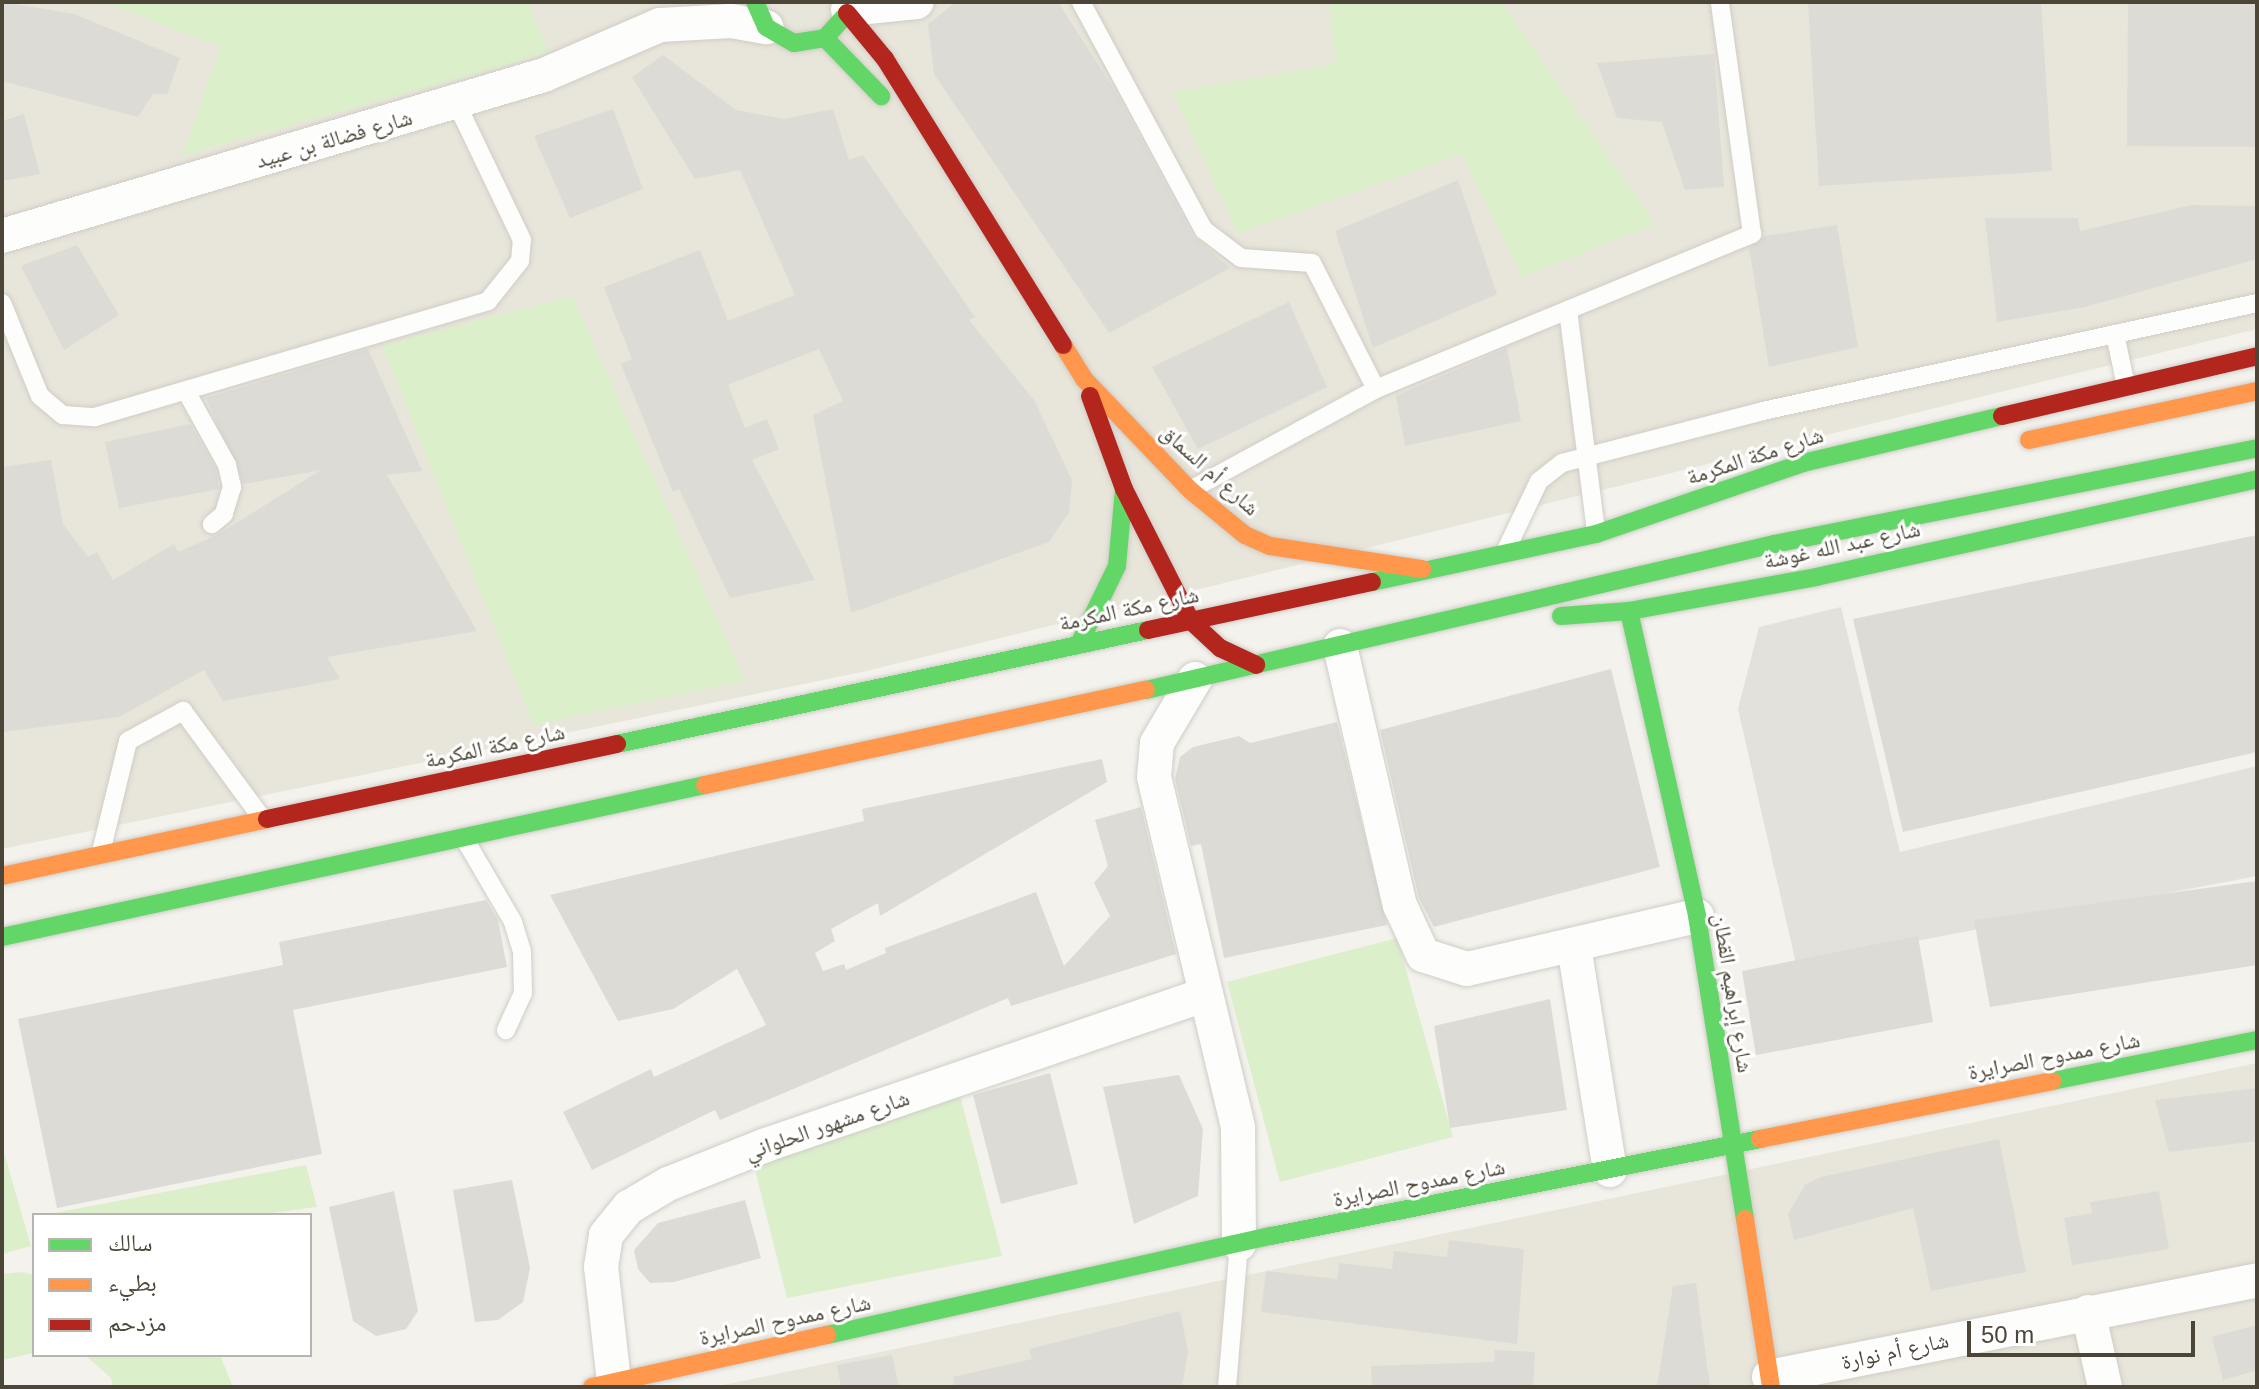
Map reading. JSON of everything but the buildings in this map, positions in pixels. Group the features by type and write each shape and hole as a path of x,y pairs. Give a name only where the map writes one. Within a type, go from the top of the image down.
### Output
{"main road":[{"path":"761,15 794,43 825,38 848,8"},
{"name":"شارع أم السماق","path":"848,8 885,59 948,167 1084,379 1190,490 1245,535 1270,546 1422,569"},
{"name":"شارع أم السماق","path":"825,38 948,167"},
{"name":"شارع مكة المكرمة","path":"2,876 1422,569 1599,534 1803,463 2257,356"},
{"name":"شارع أم السماق","path":"1084,379 1124,489 1191,621 1220,648 1256,665"},
{"path":"2004,446 2257,391"},
{"path":"2,937 1195,679 1774,544 2257,448"},
{"name":"شارع عبد الله غوشة","path":"1431,625 1629,611 2257,479"},
{"path":"1079,644 1117,566 1124,489"},
{"path":"1599,534 1772,496"},
{"name":"شارع إبراهيم القطان","path":"1629,611 1697,916 1770,1382"},
{"name":"شارع ممدوح الصرايرة","path":"603,1384 1239,1244 2257,1040"}],"street":[{"path":"848,8 917,2"},
{"name":"شارع فضالة بن عبيد","path":"2,236 544,75 671,14 731,21 761,15"},
{"path":"1340,646 1400,905 1423,955 1467,969 1697,916"},
{"path":"1195,679 1157,743 1154,777 1238,1128 1239,1244"},
{"path":"1574,946 1610,1170"},
{"name":"شارع مشهور الحلواني","path":"603,1384 601,1267 606,1235 629,1207 668,1184 766,1145 1205,995"},
{"name":"شارع أم نوارة","path":"1770,1382 2088,1312 2257,1280"},
{"path":"2088,1312 2105,1387"}],"lane":[{"path":"1081,2 1204,230 1241,258 1312,263 1376,389"},
{"path":"1190,490 1376,389 1752,234 1720,2"},
{"path":"2,303 40,396 63,415 95,417 488,301 509,279 522,240 456,102"},
{"path":"1505,552 1539,481 1586,455 2257,303"},
{"path":"1568,310 1599,534"},
{"path":"2115,334 2126,387"},
{"path":"186,391 227,465 232,487 230,503 212,524"},
{"path":"100,855 128,741 183,711 264,820"},
{"path":"464,838 513,922 522,952 523,993 506,1030"},
{"path":"1227,1387 1239,1244"}],"shaded area":[{"path":"2,2 2257,2 2257,329 862,672 2,849"},
{"path":"1841,607 1900,852 2257,766 2257,876 1796,964 1738,709 1759,627"},
{"path":"2257,1063 2257,1387 714,1387 2032,1110"}],"green space":[{"path":"103,2 528,2 549,53 182,156 221,47"},
{"path":"1328,2 1502,2 1655,224 1522,277 1462,154 1238,234 1172,92 1336,64"},
{"path":"572,296 745,681 533,725 382,345"},
{"path":"1397,938 1453,1137 1280,1182 1227,982"},
{"path":"957,1084 1002,1256 787,1298 751,1154"},
{"path":"2,1146 31,1246 2,1254"},
{"path":"306,1165 317,1207 271,1213 54,1213"},
{"path":"2,1274 32,1274 32,1353 2,1360"},
{"path":"87,1357 221,1357 233,1387 113,1387 111,1378"}],"traffic: fast":[{"path":"755,2 766,27 794,43 825,38 844,17"},
{"path":"825,38 881,96"},
{"path":"1372,582 1596,534 1803,463 2002,416"},
{"path":"1146,690 1774,544 2257,448"},
{"path":"1561,616 1629,611 1816,577 2257,479"},
{"path":"1079,644 1117,566 1124,489"},
{"path":"1629,611 1697,916 1745,1219"},
{"path":"617,744 1148,630"},
{"path":"2,937 705,785"},
{"path":"2052,1081 2257,1040"},
{"path":"827,1335 1271,1236 1760,1139"}],"traffic: slow":[{"path":"1063,345 1084,379 1190,490 1245,535 1270,546 1422,569"},
{"path":"2029,440 2257,391"},
{"path":"705,785 1146,690"},
{"path":"2,876 267,819"},
{"path":"1760,1139 2052,1081"},
{"path":"1745,1219 1771,1387"},
{"path":"592,1387 827,1335"}],"traffic: jam":[{"path":"847,13 885,59 1063,345"},
{"path":"2002,416 2257,356"},
{"path":"1090,396 1124,489 1191,621 1220,648 1256,665"},
{"path":"1148,630 1372,582"},
{"path":"267,819 617,744"}]}
